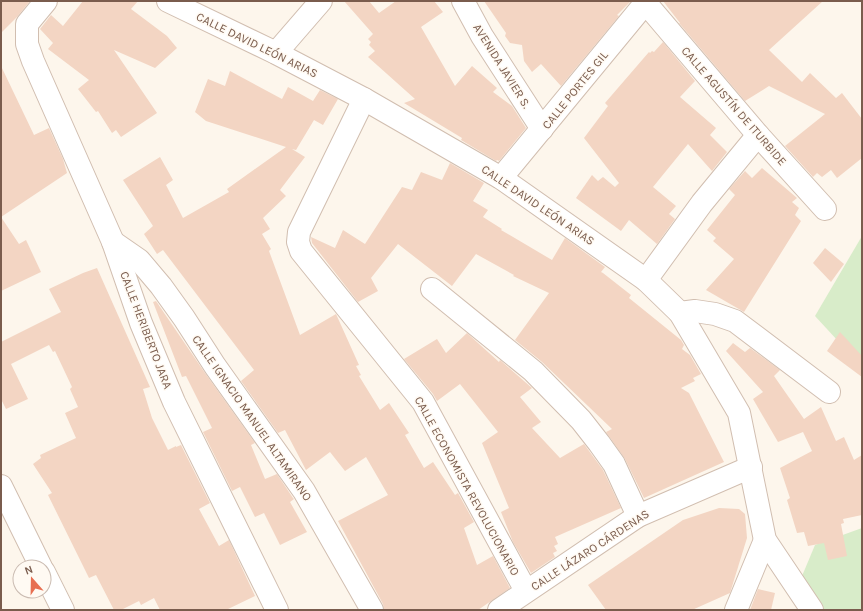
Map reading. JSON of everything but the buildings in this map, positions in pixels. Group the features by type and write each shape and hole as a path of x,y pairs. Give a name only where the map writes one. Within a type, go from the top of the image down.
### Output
{"street":[{"name":"CALLE HERIBERTO JARA","path":"46,1 27,24 27,44 33,61 113,242 141,323 174,402 277,610"},
{"name":"CALLE DAVID LEÓN ARIAS","path":"168,1 276,53 364,99 501,178 646,280 680,313 739,413 765,540"},
{"path":"276,53 321,1"},
{"name":"AVENIDA JAVIER S.","path":"463,1 482,36 542,129"},
{"name":"CALLE PORTES GIL","path":"501,178 646,2"},
{"name":"CALLE AGUSTÍN DE ITURBIDE","path":"646,2 758,135 825,209"},
{"name":"CALLE ECONOMISTA REVOLUCIONARIO","path":"364,99 298,232 298,242 301,251 424,402 526,591"},
{"path":"646,280 702,203 758,135"},
{"name":"CALLE IGNACIO MANUEL ALTAMIRANO","path":"113,242 139,260 161,286 184,318 304,491 372,610"},
{"path":"432,289 533,370 581,420 614,464 638,516"},
{"path":"680,313 695,311 715,314 735,321 829,392"},
{"name":"CALLE LÁZARO CÁRDENAS","path":"499,610 638,516 751,467"},
{"path":"1,486 37,559"},
{"path":"736,610 765,540"},
{"path":"765,540 812,610"},
{"path":"52,588 63,610"}],"green space":[{"path":"862,236 862,367 815,316"},
{"path":"862,528 862,610 812,610 797,588 815,545"}]}
